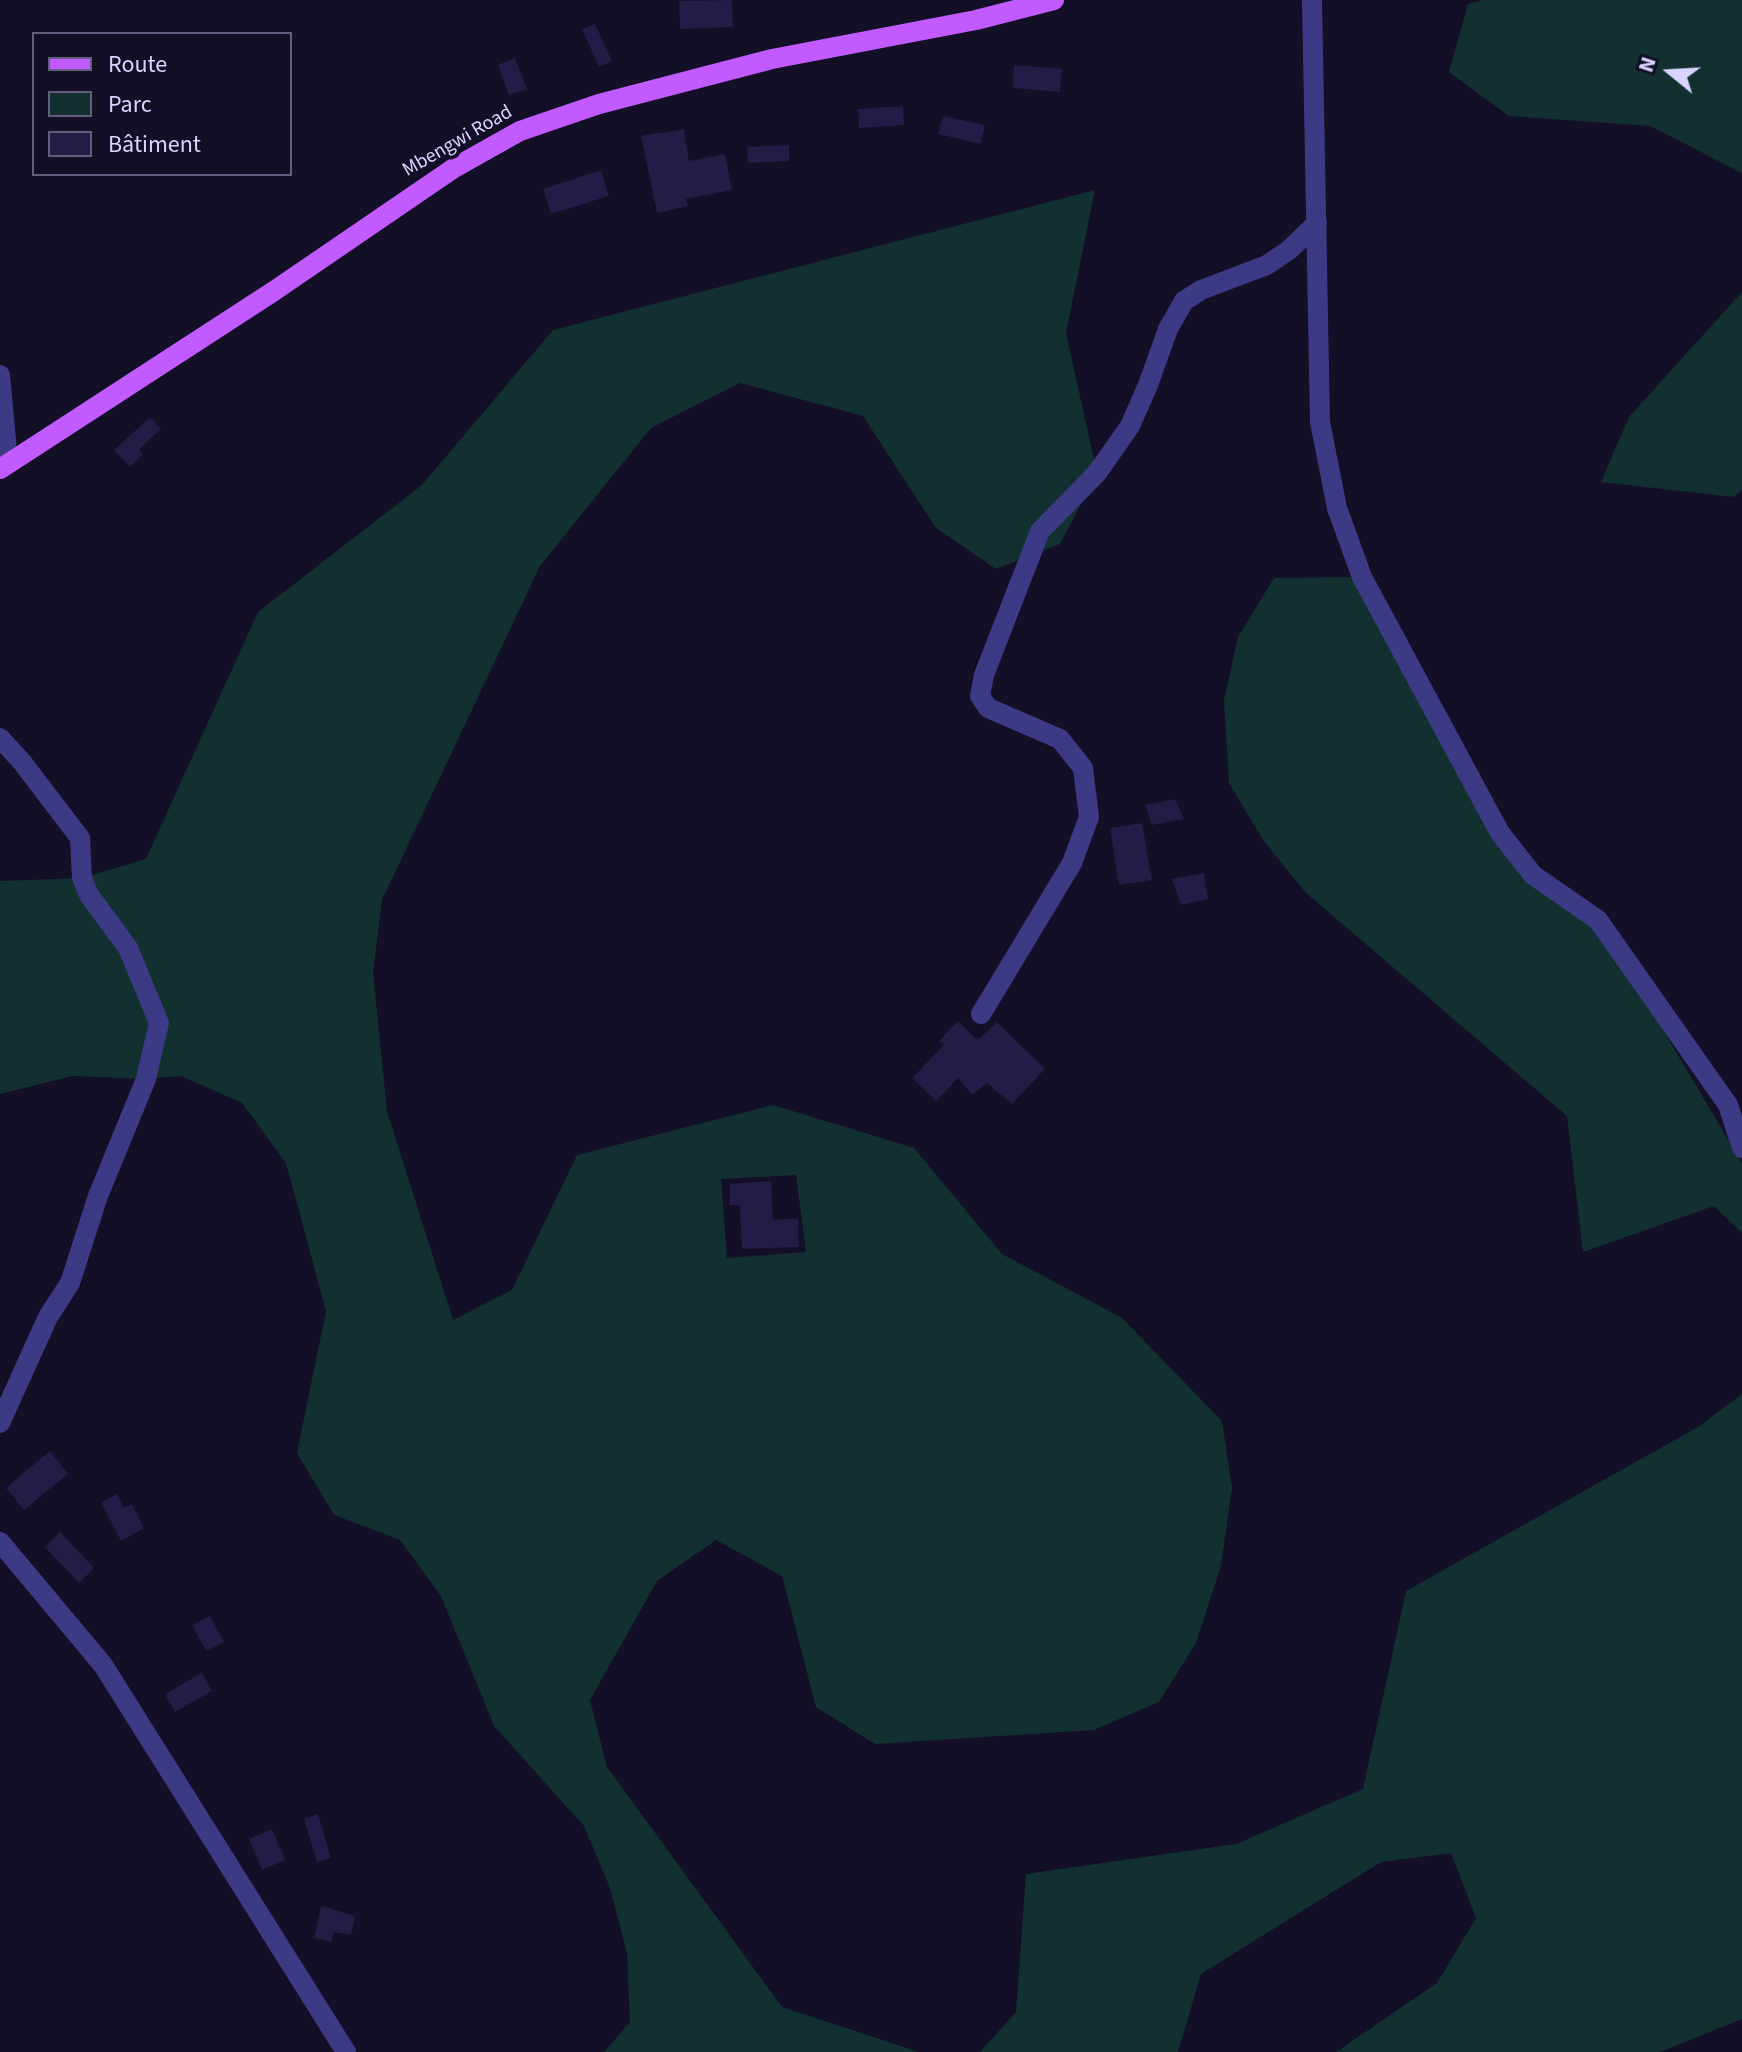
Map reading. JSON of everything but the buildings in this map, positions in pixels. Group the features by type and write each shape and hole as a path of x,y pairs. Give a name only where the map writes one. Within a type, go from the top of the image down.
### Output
{"main road":[{"name":"Mbengwi Road","path":"4,466 274,291 454,168 520,131 599,104 772,59 976,20 1054,0"}],"street":[{"path":"1312,0 1320,422 1337,508 1362,577 1500,833 1533,875 1598,920 1728,1105 1742,1148"},
{"path":"981,1014 1072,863 1089,817 1083,768 1060,739 988,708 980,696 984,675 1040,531 1097,473 1130,426 1168,329 1184,301 1201,290 1267,265 1289,250 1317,223"},
{"path":"0,375 4,466"},
{"path":"0,738 80,838 82,878 89,895 128,948 159,1023 146,1079 98,1196 70,1283 48,1317 0,1423"},
{"path":"0,1542 103,1665 346,2052"}],"green space":[{"path":"1483,0 1742,0 1742,173 1650,126 1509,116 1449,72 1468,4"},
{"path":"1095,190 1066,333 1097,473 1060,544 996,569 936,528 863,416 740,383 651,428 540,566 382,900 373,972 387,1111 453,1320 512,1290 577,1155 773,1105 914,1148 1002,1254 1122,1318 1222,1421 1232,1488 1221,1566 1196,1643 1159,1702 1094,1730 875,1744 816,1707 782,1576 716,1540 657,1581 590,1700 607,1767 782,2007 919,2052 604,2052 630,2022 627,1954 610,1888 584,1826 494,1726 441,1596 400,1540 334,1515 297,1453 326,1311 286,1163 242,1103 181,1076 146,1079 72,1076 0,1094 0,881 82,878 146,859 258,612 422,485 553,330","holes":["796,1175 806,1252 727,1258 721,1179"]},
{"path":"1742,292 1742,490 1733,497 1601,482 1629,417"},
{"path":"1362,577 1500,833 1598,920 1742,1163 1742,1233 1714,1206 1583,1252 1567,1116 1306,893 1263,840 1229,783 1224,700 1238,637 1274,578"},
{"path":"1742,1394 1742,2019 1660,2052 1336,2052 1437,1983 1476,1918 1451,1853 1381,1862 1201,1974 1178,2052 980,2052 1016,2012 1026,1874 1236,1844 1363,1789 1406,1591 1698,1427"}]}
